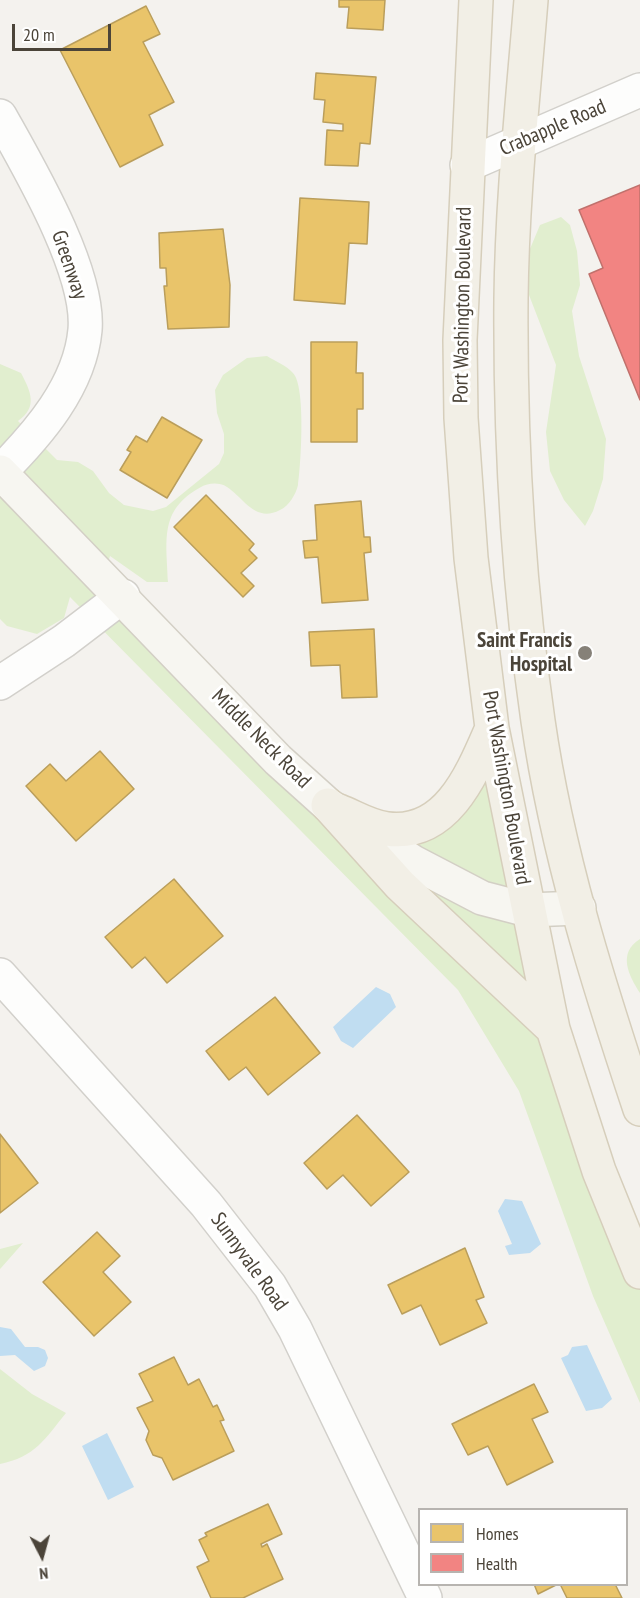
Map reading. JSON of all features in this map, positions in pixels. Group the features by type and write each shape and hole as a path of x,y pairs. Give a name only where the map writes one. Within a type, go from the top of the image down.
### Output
{"main road":[{"name":"Port Washington Boulevard","path":"476,0 459,340 461,418 471,558 492,728 553,1029 599,1171 640,1272"},
{"name":"Port Washington Boulevard","path":"531,0 511,296 513,440 522,583 538,723 558,820 607,1010 640,1109"},
{"name":"Middle Neck Road","path":"0,472 123,596 278,760 328,806 448,883 482,898 528,910 579,908"},
{"path":"328,806 385,829 415,828 430,823 442,814 463,786 492,728"},
{"path":"328,806 400,885 553,1029"}],"street":[{"name":"Crabapple Road","path":"467,165 640,90"},
{"name":"Greenway","path":"0,116 28,166 62,239 78,282 85,329 77,365 65,391 36,433 0,472"},
{"path":"0,683 64,641 123,596"},
{"name":"Sunnyvale Road","path":"0,975 206,1204 270,1286 295,1329 418,1584"}],"green space":[{"path":"561,217 570,225 577,251 580,285 572,311 579,356 606,439 603,479 593,511 585,526 564,500 550,471 546,432 556,365 529,295 527,256 540,225"},
{"path":"267,356 293,373 300,393 302,426 299,475 297,488 289,503 280,510 264,513 250,508 224,485 204,486 187,496 171,517 167,540 168,582 147,582 110,556 107,566 327,806 415,828 492,728 528,910 640,1272 640,1403 593,1296 519,1091 458,990 70,597 64,618 37,634 7,626 0,619 0,364 21,373 30,393 28,410 18,421 57,460 78,462 93,471 109,493 124,505 153,511 166,507 219,464 224,453 224,434 217,413 215,390 223,375 247,358"},
{"path":"640,939 640,993 629,972 627,958 633,945"},
{"path":"23,1243 1,1268 0,1269 0,1249"},
{"path":"0,1369 32,1394 66,1413 31,1452 0,1464"}],"water":[{"path":"376,987 390,994 396,1007 353,1048 341,1041 333,1027"},
{"path":"505,1199 522,1201 541,1244 530,1253 509,1255 505,1246 512,1244 498,1211"},
{"path":"0,1327 11,1329 25,1347 38,1347 45,1350 48,1358 45,1366 34,1371 15,1355 0,1356"},
{"path":"587,1345 612,1399 602,1408 586,1411 561,1358 568,1355 572,1347"},
{"path":"107,1433 134,1487 108,1500 82,1446"}],"building: Homes":[{"path":"339,0 385,0 383,30 347,28 349,7 339,7"},
{"path":"146,6 160,34 143,42 174,102 149,115 163,145 120,167 60,50"},
{"path":"316,73 376,77 370,144 360,143 358,166 325,165 327,130 343,131 343,124 323,122 325,100 314,99"},
{"path":"300,198 369,202 367,244 349,243 345,304 294,300"},
{"path":"223,229 230,285 229,327 168,329 164,286 167,286 166,268 160,268 159,233"},
{"path":"311,342 357,342 356,373 363,373 363,409 357,409 357,442 311,442"},
{"path":"162,417 202,440 167,498 120,470 131,452 127,450 136,436 147,442"},
{"path":"206,495 254,544 249,550 257,558 241,573 254,586 243,597 174,527"},
{"path":"361,501 364,537 370,537 371,552 364,553 368,600 322,603 318,557 305,558 303,541 317,540 315,505"},
{"path":"374,629 377,697 342,698 340,665 311,666 309,632"},
{"path":"100,751 134,789 76,841 26,786 50,764 66,781"},
{"path":"174,879 223,936 167,983 145,957 132,968 105,937"},
{"path":"275,997 320,1053 268,1095 246,1067 229,1080 206,1051"},
{"path":"357,1115 409,1172 371,1206 343,1175 327,1189 304,1163"},
{"path":"0,1134 38,1183 0,1213"},
{"path":"97,1232 120,1256 103,1272 131,1302 94,1336 43,1282"},
{"path":"465,1248 484,1297 476,1300 487,1323 440,1345 421,1305 402,1314 388,1285"},
{"path":"174,1357 188,1385 199,1379 213,1407 217,1405 224,1420 220,1421 234,1451 173,1480 162,1458 153,1455 146,1440 149,1431 137,1408 153,1401 139,1374"},
{"path":"534,1384 548,1412 532,1419 553,1462 507,1485 488,1446 468,1455 452,1424"},
{"path":"268,1504 282,1534 261,1544 262,1547 267,1544 283,1579 243,1598 211,1598 197,1567 209,1561 199,1540 207,1536 205,1533"},
{"path":"535,1586 554,1586 538,1594"},
{"path":"561,1586 616,1586 622,1598 567,1598"}],"building: Health":[{"path":"640,185 640,400 589,274 603,268 579,210"}],"place":[{"name":"Saint Francis Hospital","path":"585,653"}]}
